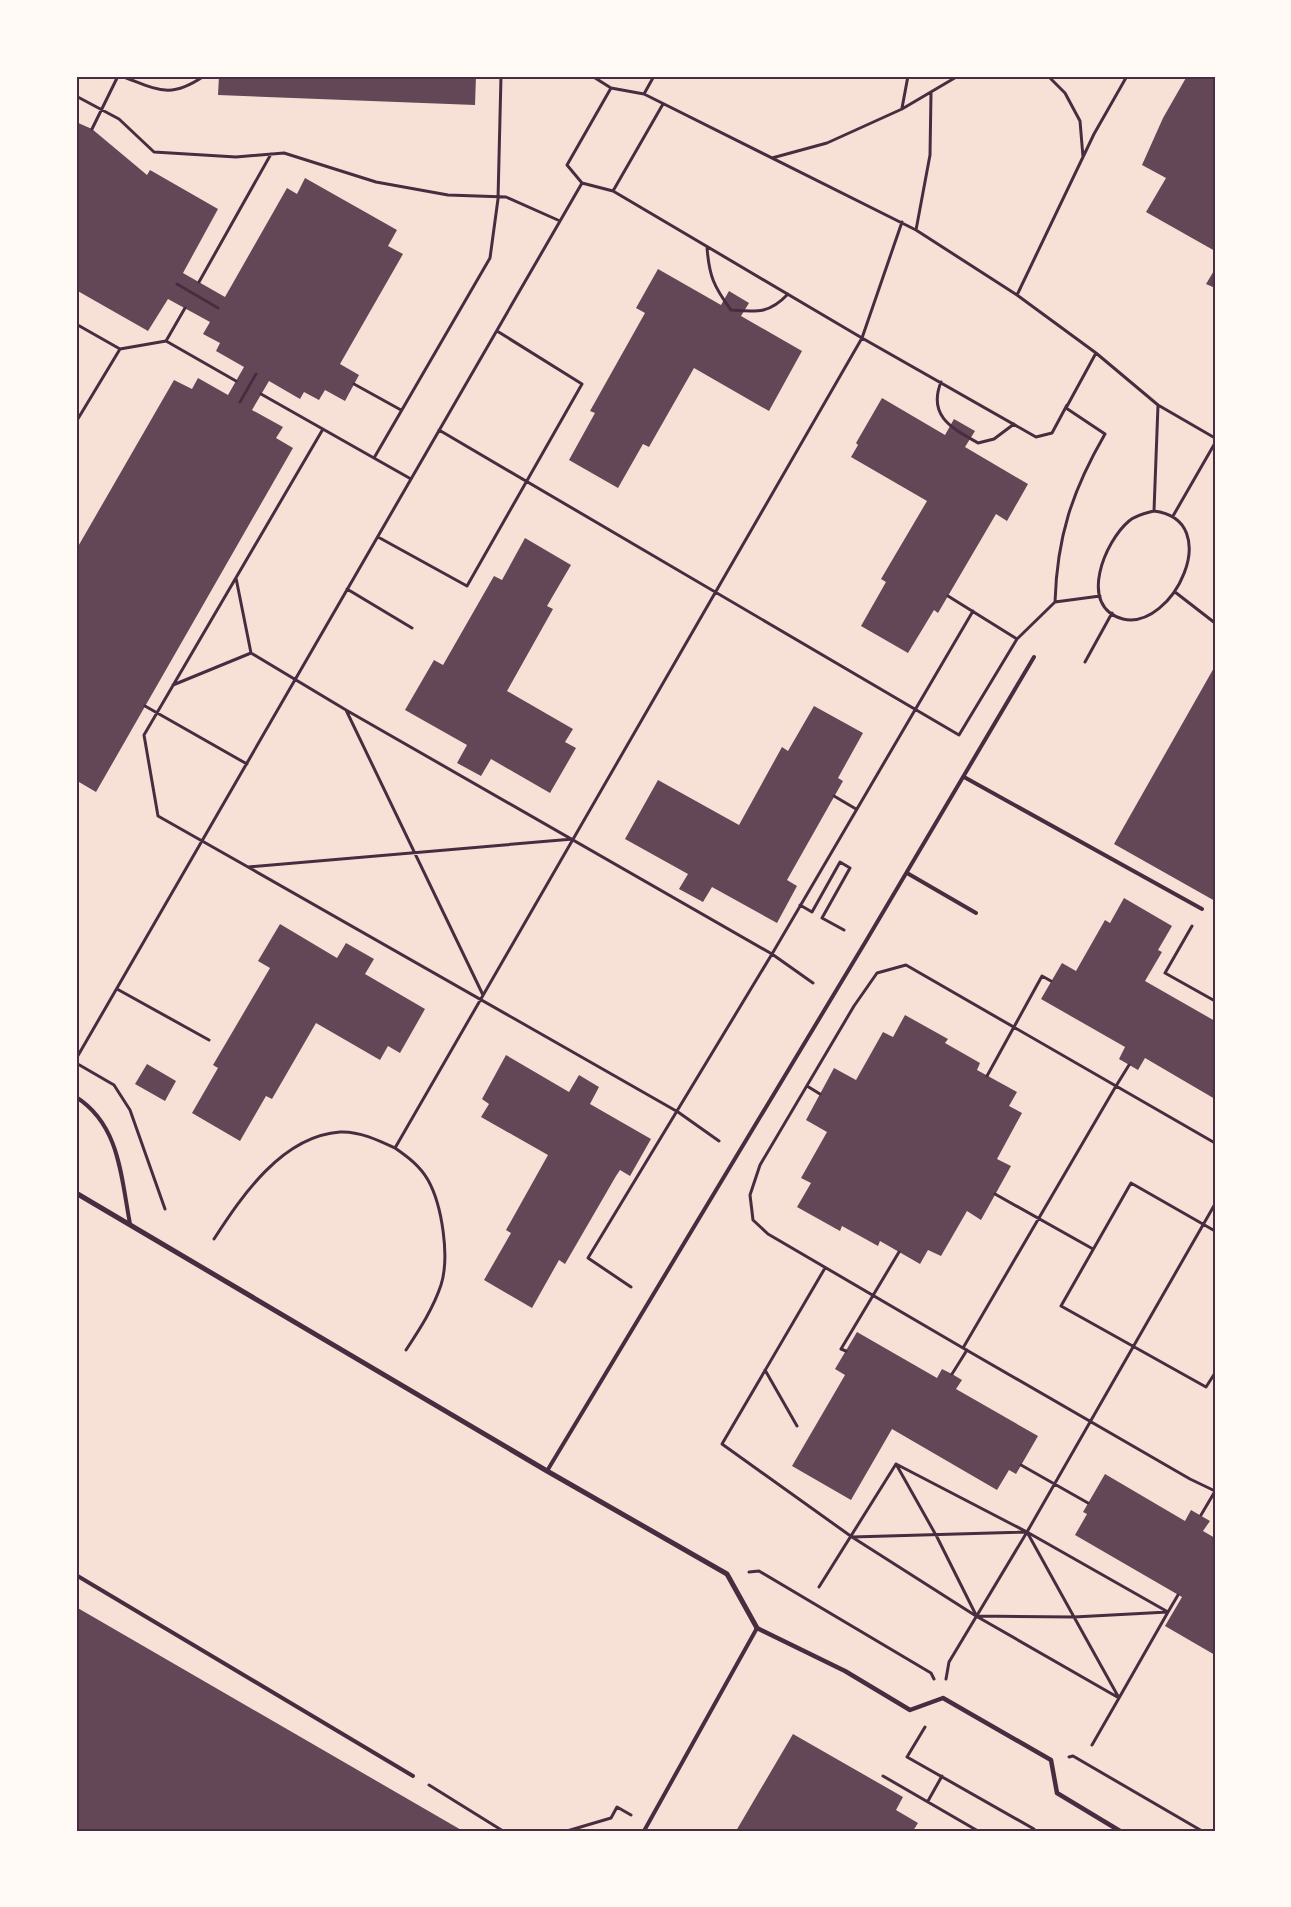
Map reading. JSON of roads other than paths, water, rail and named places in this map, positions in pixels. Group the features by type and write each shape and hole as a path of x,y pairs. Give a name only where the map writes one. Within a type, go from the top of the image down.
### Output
{"street":[{"path":"76,1193 546,1470 727,1574 757,1628 845,1671 910,1710 943,1698 1051,1760 1057,1794 1120,1831"}],"lane":[{"path":"546,1470 907,873 1034,657"},
{"path":"964,777 1202,909"},
{"path":"907,873 976,912"},
{"path":"76,1097 88,1104 107,1128 116,1150 130,1224"},
{"path":"76,1575 413,1776"},
{"path":"644,1831 757,1628"}]}
